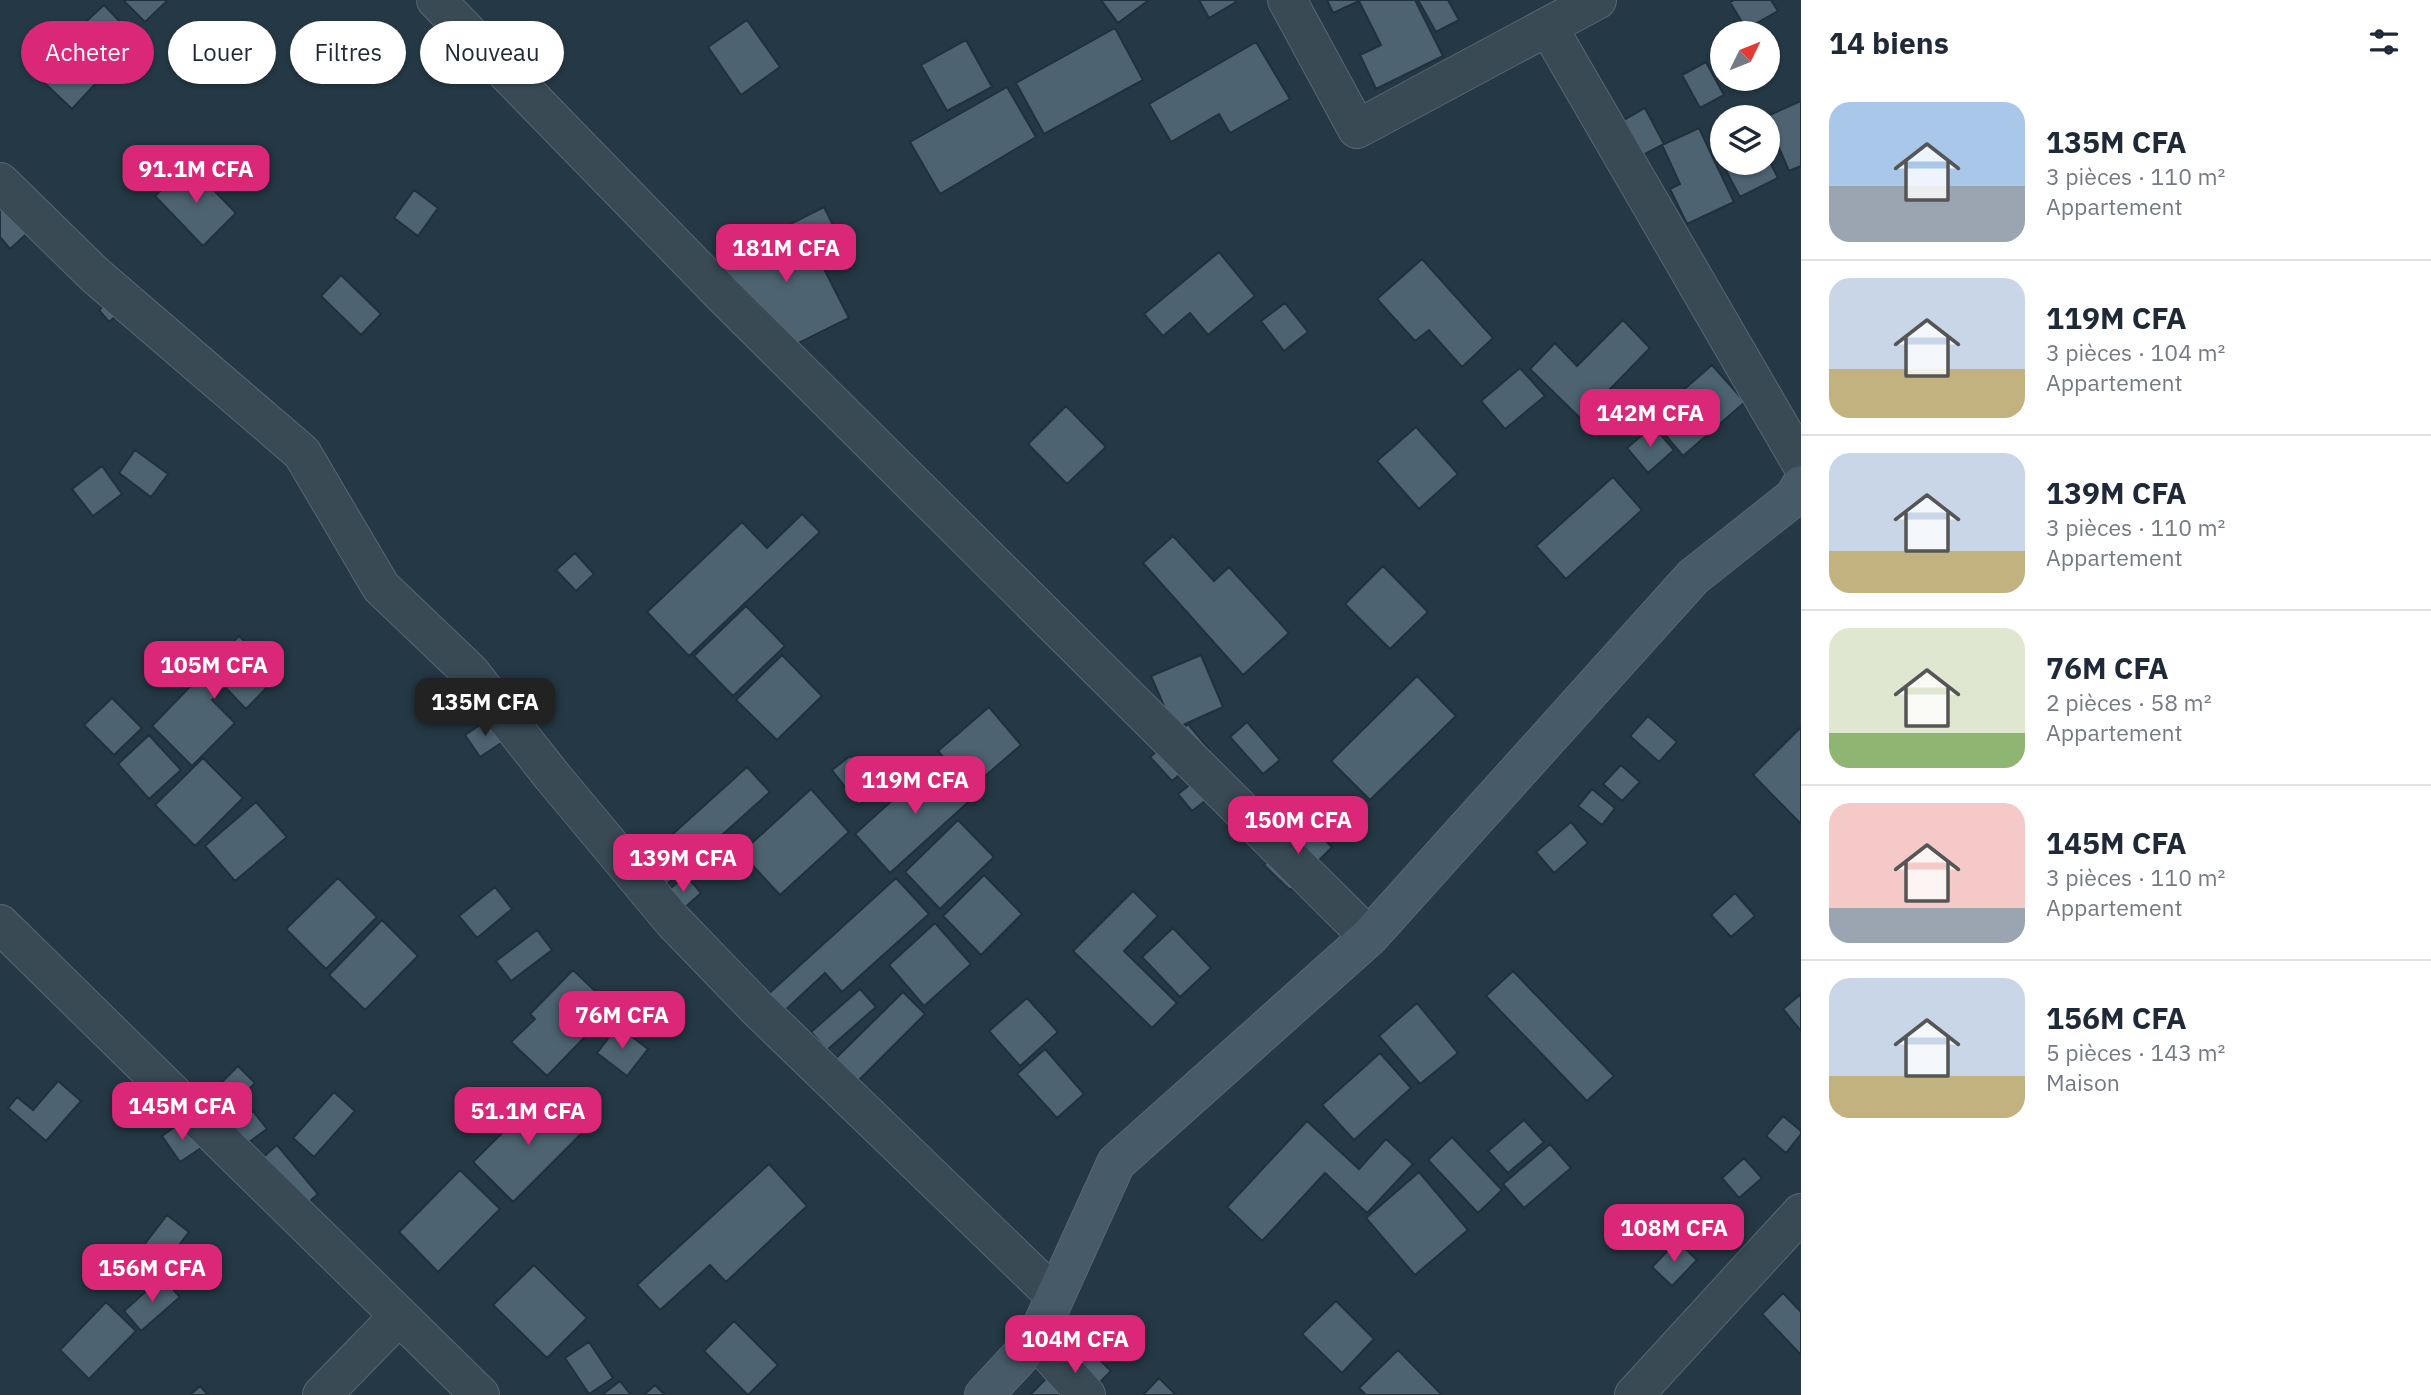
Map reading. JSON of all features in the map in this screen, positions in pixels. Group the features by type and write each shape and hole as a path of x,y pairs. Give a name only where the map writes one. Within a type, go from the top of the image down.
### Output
{"street":[{"path":"436,0 734,306 1368,937"},
{"path":"1287,0 1357,129 1597,0"},
{"path":"984,1395 1036,1339 1116,1163 1368,937 1693,578 1799,488 1548,27"},
{"path":"0,181 95,275 302,453 381,587 470,672 552,776 673,921 758,1009 1055,1296"},
{"path":"0,924 480,1395"},
{"path":"1634,1395 1801,1213"},
{"path":"322,1395 398,1317"},
{"path":"1036,1339 1086,1395"}],"building":[{"path":"123,0 168,0 146,21"},
{"path":"1101,0 1149,0 1118,23"},
{"path":"1199,0 1235,0 1236,2 1209,18"},
{"path":"1327,0 1415,0 1443,56 1376,89 1360,55 1381,45 1359,1 1333,13"},
{"path":"1418,0 1448,0 1459,20 1436,32"},
{"path":"1771,0 1778,11 1760,21 1741,21 1730,2"},
{"path":"104,5 119,21 87,21"},
{"path":"747,20 780,67 741,95 708,47"},
{"path":"1115,28 1143,80 1044,134 1016,83"},
{"path":"966,40 992,87 947,111 921,65"},
{"path":"1256,42 1290,99 1230,133 1219,114 1171,142 1149,104"},
{"path":"1706,62 1710,69 1710,91 1722,91 1724,95 1700,108 1682,75"},
{"path":"46,84 95,84 72,109"},
{"path":"1007,87 1036,137 940,194 910,142"},
{"path":"1801,101 1801,166 1789,171 1780,150 1780,110"},
{"path":"1645,108 1664,144 1643,155 1624,120"},
{"path":"1699,128 1710,151 1710,175 1721,175 1734,202 1687,224 1670,189 1680,184 1662,145"},
{"path":"188,164 236,213 203,246 155,196"},
{"path":"1728,175 1776,175 1778,178 1740,197"},
{"path":"414,190 438,208 418,236 394,218"},
{"path":"0,201 32,229 10,249 0,237"},
{"path":"824,207 848,255 823,267 849,318 762,361 713,263"},
{"path":"1219,252 1255,296 1208,335 1190,313 1163,336 1144,314"},
{"path":"1422,259 1493,338 1462,367 1429,330 1415,341 1377,299"},
{"path":"341,275 381,314 361,335 321,296"},
{"path":"129,284 139,296 109,322 99,310"},
{"path":"1285,303 1308,332 1284,351 1261,321"},
{"path":"1623,320 1650,348 1581,419 1530,369 1555,343 1577,366"},
{"path":"1712,365 1745,402 1683,456 1651,418"},
{"path":"1520,368 1545,396 1505,429 1481,401"},
{"path":"1066,406 1106,447 1067,484 1028,444"},
{"path":"1653,426 1674,450 1648,473 1627,448"},
{"path":"1416,427 1458,474 1419,509 1377,461"},
{"path":"135,450 168,474 151,497 119,473"},
{"path":"102,466 122,494 93,516 72,489"},
{"path":"1613,477 1642,510 1566,579 1536,546"},
{"path":"802,514 820,532 689,656 647,612 742,522 767,548"},
{"path":"1173,536 1214,581 1229,567 1289,633 1243,675 1143,563"},
{"path":"575,553 594,574 576,591 556,570"},
{"path":"1383,566 1428,612 1390,649 1345,604"},
{"path":"746,606 785,646 733,696 694,656"},
{"path":"239,636 279,675 246,709 225,687 212,700 235,723 192,766 152,726"},
{"path":"782,655 822,696 777,740 736,700"},
{"path":"1201,655 1223,707 1174,729 1151,676"},
{"path":"1417,676 1456,716 1370,800 1331,761"},
{"path":"112,698 142,728 114,755 84,725"},
{"path":"989,707 1021,745 970,789 938,751"},
{"path":"1648,716 1677,742 1659,762 1630,736"},
{"path":"489,719 504,741 480,757 465,735"},
{"path":"1247,722 1280,760 1263,774 1230,737"},
{"path":"1188,724 1209,749 1172,781 1150,757"},
{"path":"1801,727 1801,824 1753,775"},
{"path":"149,735 181,770 149,799 118,764"},
{"path":"850,756 876,792 859,805 832,770"},
{"path":"203,758 243,798 195,846 155,805"},
{"path":"939,758 974,797 890,873 855,834"},
{"path":"1621,765 1640,782 1622,801 1603,784"},
{"path":"747,767 770,792 646,903 624,878"},
{"path":"1205,773 1218,791 1192,811 1178,794"},
{"path":"811,789 849,832 780,895 741,853"},
{"path":"1592,789 1615,808 1602,825 1578,806"},
{"path":"256,802 287,837 235,881 205,846"},
{"path":"958,820 994,857 940,909 905,872"},
{"path":"1305,821 1332,847 1290,890 1264,865"},
{"path":"1571,822 1588,843 1554,873 1536,852"},
{"path":"686,875 701,893 680,912 664,894"},
{"path":"984,875 1022,914 981,955 943,916"},
{"path":"338,878 377,917 326,969 286,929"},
{"path":"896,878 929,914 842,992 825,973 781,1014 765,997"},
{"path":"495,887 512,909 477,938 459,916"},
{"path":"1133,891 1158,916 1124,951 1177,1003 1152,1028 1073,951"},
{"path":"1735,893 1755,916 1731,937 1711,915"},
{"path":"382,920 418,956 365,1010 329,975"},
{"path":"935,923 971,964 924,1006 889,965"},
{"path":"1173,928 1211,968 1180,997 1142,957"},
{"path":"537,930 552,950 511,981 496,961"},
{"path":"573,970 613,1008 547,1076 511,1042 535,1019 530,1014"},
{"path":"1513,971 1614,1076 1587,1101 1486,996"},
{"path":"860,989 876,1007 827,1050 811,1032"},
{"path":"903,992 925,1014 852,1087 830,1064"},
{"path":"1801,994 1801,1031 1783,1009"},
{"path":"1027,998 1058,1032 1020,1066 989,1031"},
{"path":"1417,1003 1458,1053 1420,1084 1379,1036"},
{"path":"618,1026 648,1049 627,1076 597,1053"},
{"path":"1045,1049 1084,1094 1057,1118 1017,1074"},
{"path":"1380,1053 1411,1088 1354,1140 1322,1105"},
{"path":"238,1066 255,1083 215,1123 198,1106"},
{"path":"58,1081 81,1101 46,1141 8,1108 17,1097 33,1110"},
{"path":"334,1092 355,1111 314,1157 293,1138"},
{"path":"543,1092 583,1132 513,1202 473,1162"},
{"path":"253,1111 267,1129 237,1151 223,1133"},
{"path":"1783,1116 1801,1131 1786,1153 1766,1136"},
{"path":"1524,1120 1544,1142 1508,1173 1488,1151"},
{"path":"183,1121 201,1148 180,1162 162,1136"},
{"path":"1307,1121 1359,1169 1386,1139 1413,1164 1367,1213 1325,1173 1262,1241 1227,1207"},
{"path":"1452,1137 1502,1190 1478,1213 1428,1160"},
{"path":"1550,1144 1571,1168 1524,1208 1503,1184"},
{"path":"277,1145 318,1194 286,1222 244,1174"},
{"path":"1744,1158 1762,1178 1739,1198 1722,1178"},
{"path":"769,1164 807,1206 726,1282 710,1265 660,1310 637,1285"},
{"path":"460,1170 500,1209 438,1272 399,1232"},
{"path":"1419,1172 1468,1230 1415,1275 1366,1218"},
{"path":"167,1215 189,1232 156,1275 134,1258"},
{"path":"1677,1241 1697,1260 1672,1286 1652,1267"},
{"path":"534,1265 587,1318 547,1358 493,1305"},
{"path":"162,1277 180,1297 141,1331 124,1311"},
{"path":"1783,1293 1801,1312 1801,1355 1762,1314"},
{"path":"1336,1301 1374,1339 1342,1373 1302,1334"},
{"path":"106,1302 136,1331 89,1379 60,1350"},
{"path":"734,1321 778,1365 748,1395 704,1351"},
{"path":"589,1342 613,1378 589,1394 565,1358"},
{"path":"1082,1342 1111,1371 1087,1395 1030,1395"},
{"path":"1398,1350 1442,1395 1366,1395 1359,1388"},
{"path":"1159,1378 1176,1395 1143,1395"},
{"path":"620,1381 631,1395 602,1395"},
{"path":"655,1385 665,1395 644,1395"},
{"path":"200,1386 208,1395 190,1395"}]}
